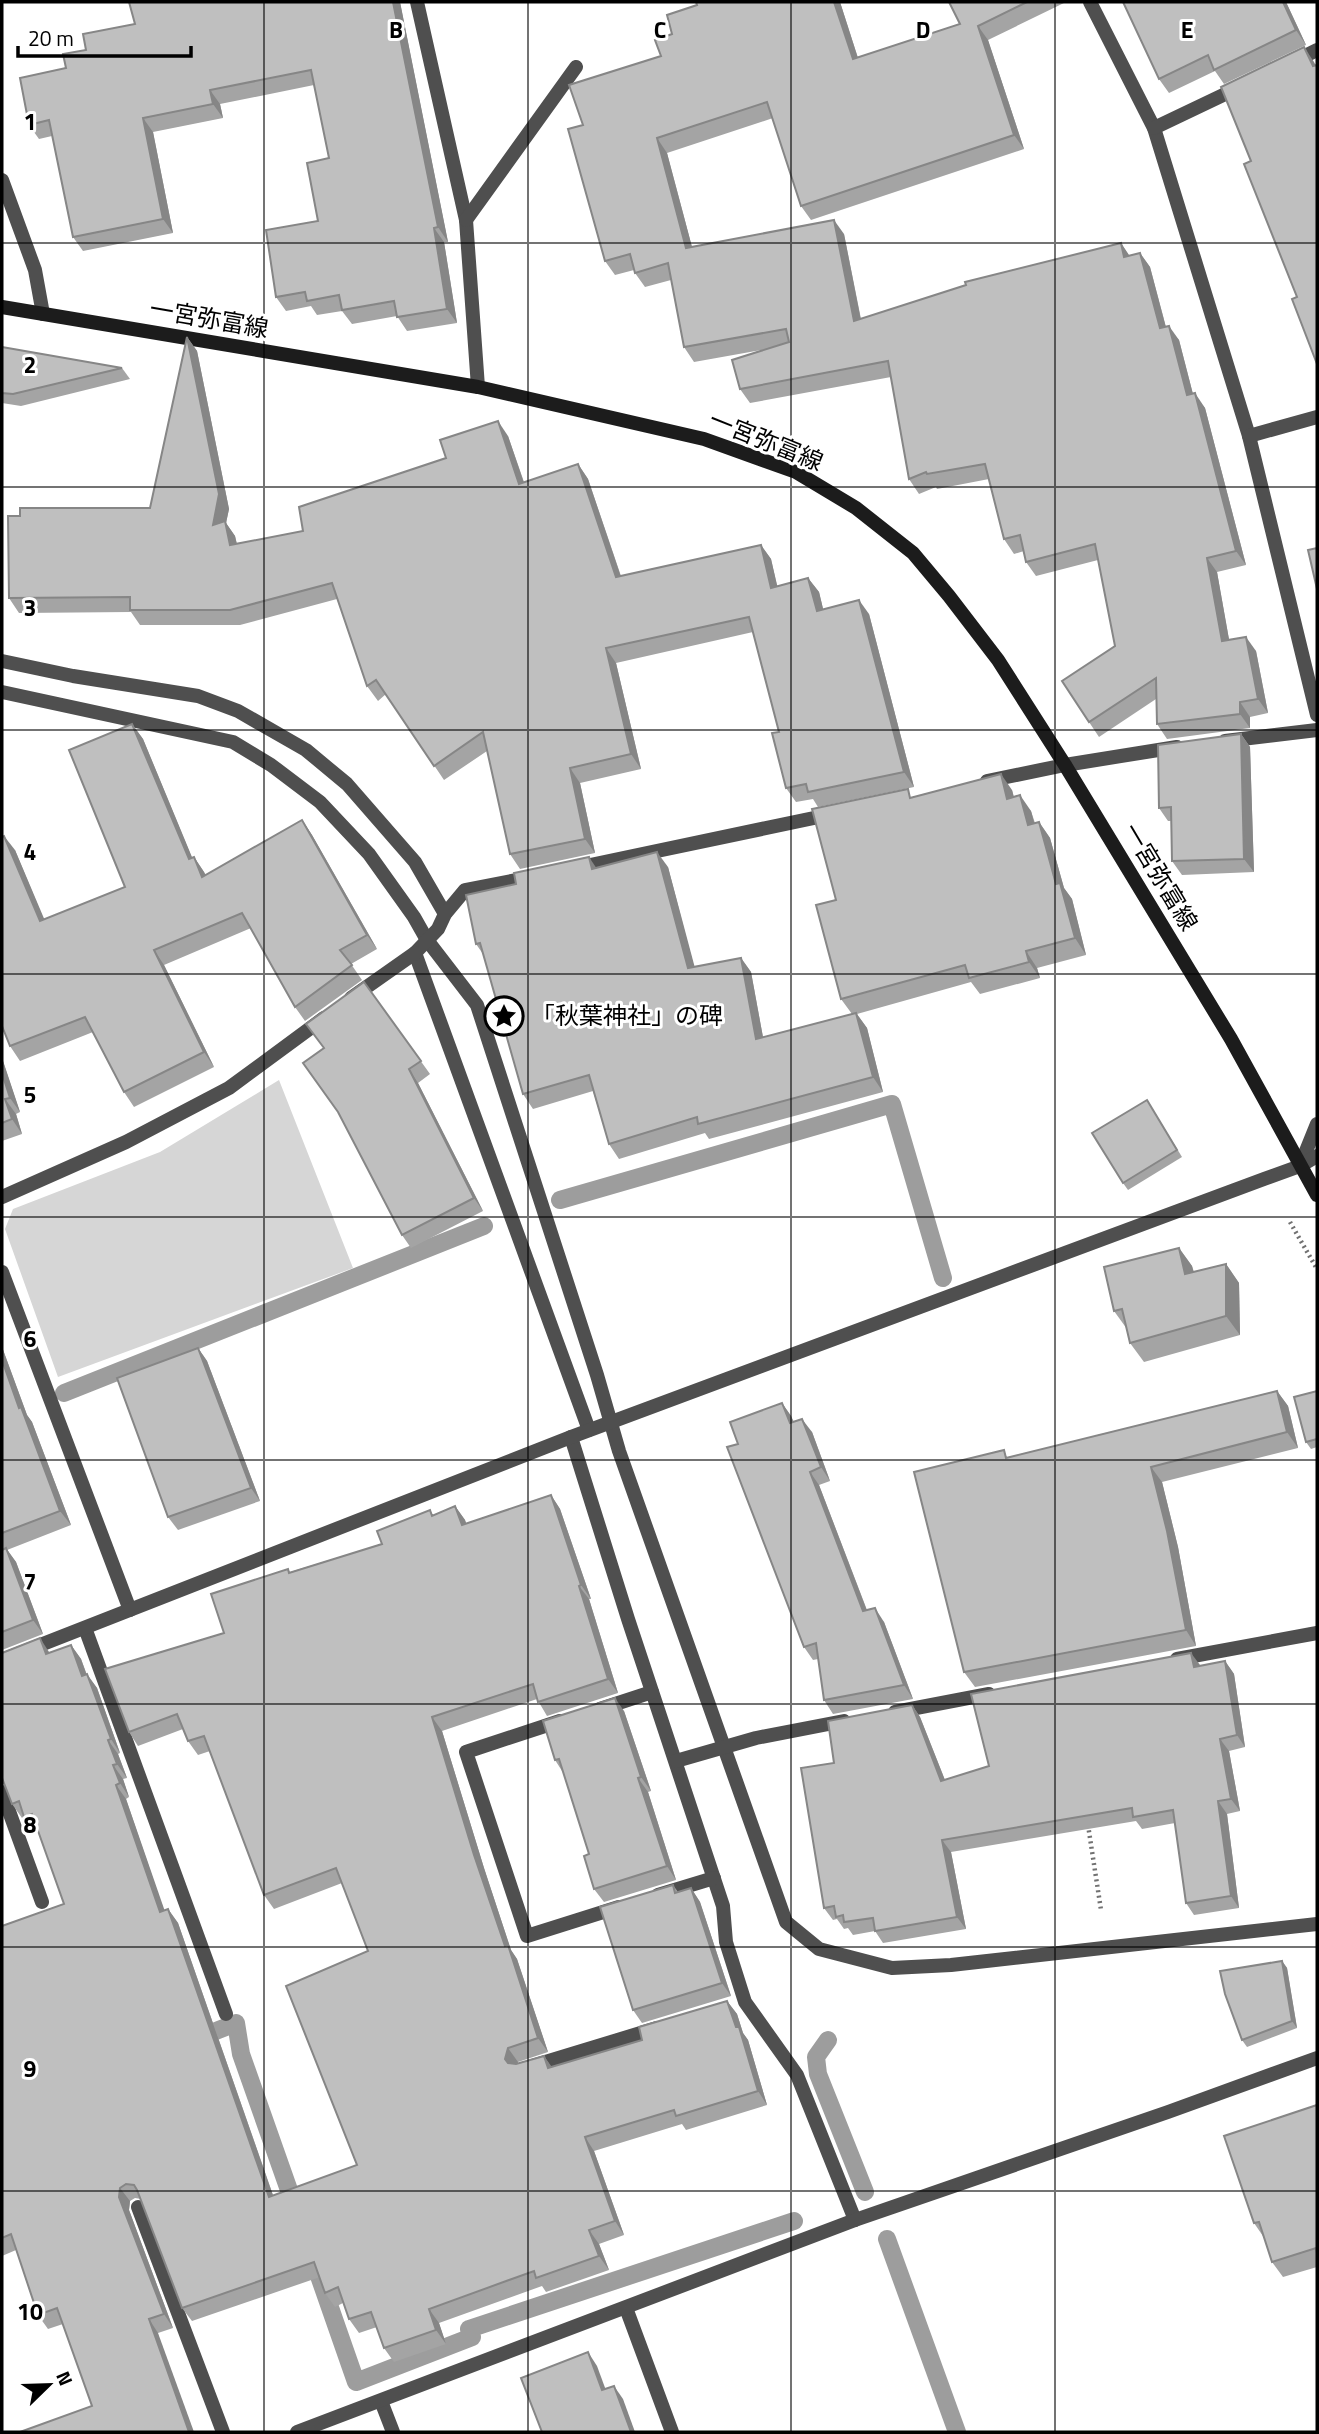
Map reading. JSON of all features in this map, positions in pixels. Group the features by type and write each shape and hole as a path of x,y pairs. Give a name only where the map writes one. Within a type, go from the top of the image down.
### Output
{"main road":[{"name":"一宮弥富線","path":"2,307 478,387 704,439 796,472 856,508 913,553 950,596 998,660 1231,1039 1317,1195"}],"street":[{"path":"417,2 466,220 478,387"},
{"path":"1090,2 1154,128 1249,436 1317,715"},
{"path":"1280,68 1317,50"},
{"path":"466,220 576,68"},
{"path":"1154,128 1254,80"},
{"path":"2,180 35,270 43,314"},
{"path":"1249,436 1317,417"},
{"path":"2,661 73,676 198,696 238,711 306,750 346,784 415,862 445,914"},
{"path":"2,692 233,742 271,765 320,802 369,854 427,940 477,1005 593,1362 610,1423 786,1922 819,1949 892,1968 951,1965 1317,1924"},
{"path":"970,785 1065,765 1202,743 1317,730"},
{"path":"2,1197 126,1142 229,1088 415,953 438,929 445,914 464,890 846,811"},
{"path":"415,953 589,1430"},
{"path":"1300,1166 1317,1124"},
{"path":"2,1660 589,1430 1300,1166 1317,1156"},
{"path":"2,1272 130,1609"},
{"path":"571,1437 723,1906 726,1942 739,2003 797,2074 855,2220"},
{"path":"85,1628 226,2014"},
{"path":"1158,1662 1317,1633"},
{"path":"652,1692 466,1752 527,1936 714,1878"},
{"path":"676,1761 756,1738 998,1693"},
{"path":"2,1792 42,1902"},
{"path":"524,2069 667,2025"},
{"path":"297,2432 855,2220 1168,2112 1317,2057"},
{"path":"138,2207 223,2432"},
{"path":"626,2308 672,2432"},
{"path":"381,2401 393,2432"}],"path":[{"path":"1086,1813 1107,1946"}],"shaded area":[{"path":"279,1080 353,1268 58,1377 5,1229 13,1209 160,1152"}],"building":[{"path":"129,2 393,2 438,227 434,228 447,309 397,317 394,301 342,310 339,295 307,301 305,292 276,297 266,230 318,221 307,163 329,158 311,70 210,90 213,104 143,118 163,219 73,237 49,120 29,125 20,78 66,68 63,54 86,50 83,34 135,24"},
{"path":"696,2 834,2 853,59 960,24 949,2 1027,2 978,26 1014,135 801,206 767,102 657,138 686,248 834,220 854,321 966,285 965,282 1121,243 1124,257 1140,253 1160,328 1169,326 1187,395 1195,393 1236,551 1207,558 1222,641 1246,637 1258,699 1240,702 1240,714 1157,724 1156,678 1089,722 1062,681 1115,646 1095,544 1026,562 1020,535 1004,539 985,464 927,474 926,472 909,479 888,361 740,389 732,360 789,342 786,329 684,347 668,263 635,273 630,254 605,261 568,129 583,125 569,85 661,56 655,40 672,34 667,15 697,5"},
{"path":"1123,2 1283,2 1296,30 1214,70 1208,55 1159,79"},
{"path":"1304,47 1313,66 1317,65 1317,364 1292,299 1297,297 1244,164 1251,161 1221,87"},
{"path":"187,337 219,494 213,525 225,521 230,545 303,531 299,507 446,458 440,440 498,421 519,484 578,464 616,577 761,545 771,588 808,578 817,611 859,600 904,772 808,792 806,784 786,788 772,733 779,732 749,617 606,648 631,754 570,768 585,839 510,854 483,732 434,766 376,680 367,686 332,583 230,610 130,610 130,597 9,598 8,516 20,516 20,508 150,508"},
{"path":"2,347 122,368 13,394 2,393"},
{"path":"1317,548 1317,589 1308,550"},
{"path":"132,724 189,859 194,857 202,877 302,820 367,935 340,950 352,965 295,1007 242,913 154,950 204,1052 124,1092 85,1017 10,1046 2,1026 2,837 4,836 40,921 125,887 69,750"},
{"path":"1241,734 1244,859 1172,861 1171,807 1159,808 1158,745"},
{"path":"1001,774 1007,799 1020,795 1028,825 1039,822 1056,884 1060,883 1075,938 1026,951 1029,962 969,978 965,965 841,999 816,905 836,900 812,809 908,789 910,798"},
{"path":"657,852 688,968 741,958 756,1039 856,1013 873,1077 698,1124 697,1117 609,1144 589,1075 523,1094 480,943 476,944 466,895 516,884 514,873 589,857 592,869"},
{"path":"364,982 421,1061 409,1069 474,1198 402,1235 338,1112 303,1063 324,1048 306,1024"},
{"path":"2,1073 10,1098 5,1099 12,1119 2,1123"},
{"path":"1147,1100 1177,1150 1123,1183 1092,1133"},
{"path":"1179,1248 1185,1274 1226,1264 1226,1316 1130,1343 1122,1309 1114,1311 1104,1267"},
{"path":"198,1348 251,1488 168,1517 117,1378"},
{"path":"2,1360 60,1511 2,1533"},
{"path":"1277,1391 1287,1432 1151,1467 1167,1531 1186,1630 964,1672 914,1472 1004,1450 1006,1458"},
{"path":"1317,1391 1317,1439 1306,1442 1294,1397"},
{"path":"782,1403 790,1423 802,1419 821,1467 810,1472 863,1611 875,1608 904,1685 824,1700 816,1643 804,1647 727,1447 738,1444 730,1422"},
{"path":"551,1495 608,1679 538,1702 533,1684 432,1717 474,1855 505,1946 508,1945 538,2038 508,2048 505,2059 508,2063 516,2064 544,2056 548,2068 642,2040 639,2027 727,2001 736,2027 739,2027 758,2091 676,2116 674,2110 585,2137 615,2221 589,2230 599,2256 536,2278 534,2271 429,2309 436,2330 384,2348 371,2312 349,2319 338,2287 325,2293 314,2262 182,2308 137,2190 134,2185 126,2184 120,2188 119,2197 164,2314 149,2319 189,2432 20,2432 92,2406 57,2308 38,2315 11,2234 2,2238 2,1926 64,1904 32,1814 24,1817 19,1801 12,1804 2,1778 2,1653 40,1638 46,1654 71,1645 82,1676 87,1674 111,1739 108,1740 117,1764 113,1765 120,1783 116,1785 160,1912 168,1909 269,2197 357,2165 286,1986 368,1951 336,1868 264,1895 204,1736 188,1741 177,1714 129,1732 105,1669 224,1633 211,1594 288,1569 289,1573 382,1544 377,1531 430,1510 432,1516 455,1506 462,1525"},
{"path":"6,1548 33,1620 2,1632 2,1550"},
{"path":"1191,1653 1194,1667 1225,1661 1237,1735 1220,1739 1231,1799 1218,1801 1231,1896 1186,1903 1173,1810 1133,1817 1132,1808 942,1840 957,1917 875,1931 873,1918 844,1922 843,1915 836,1917 834,1906 824,1908 801,1768 834,1763 828,1721 912,1705 941,1781 989,1766 971,1694"},
{"path":"615,1698 667,1866 594,1889 584,1856 589,1854 559,1759 555,1760 543,1721"},
{"path":"673,1885 675,1893 691,1888 722,1983 633,2010 600,1907"},
{"path":"1282,1961 1292,2021 1242,2040 1225,1994 1220,1971"},
{"path":"1317,2105 1317,2253 1316,2248 1272,2262 1259,2222 1254,2223 1224,2136"},
{"path":"588,2352 602,2390 614,2386 631,2432 542,2432 521,2378"}],"waterway":[{"path":"560,1200 892,1104 943,1278"},
{"path":"64,1393 484,1226"},
{"path":"193,2040 236,2023 241,2054 296,2210"},
{"path":"828,2040 816,2057 818,2074 865,2192"},
{"path":"312,2256 356,2382 472,2337 469,2329 794,2221"},
{"path":"887,2239 957,2432"}],"place":[{"name":"「秋葉神社」の碑","path":"504,1016"}]}
